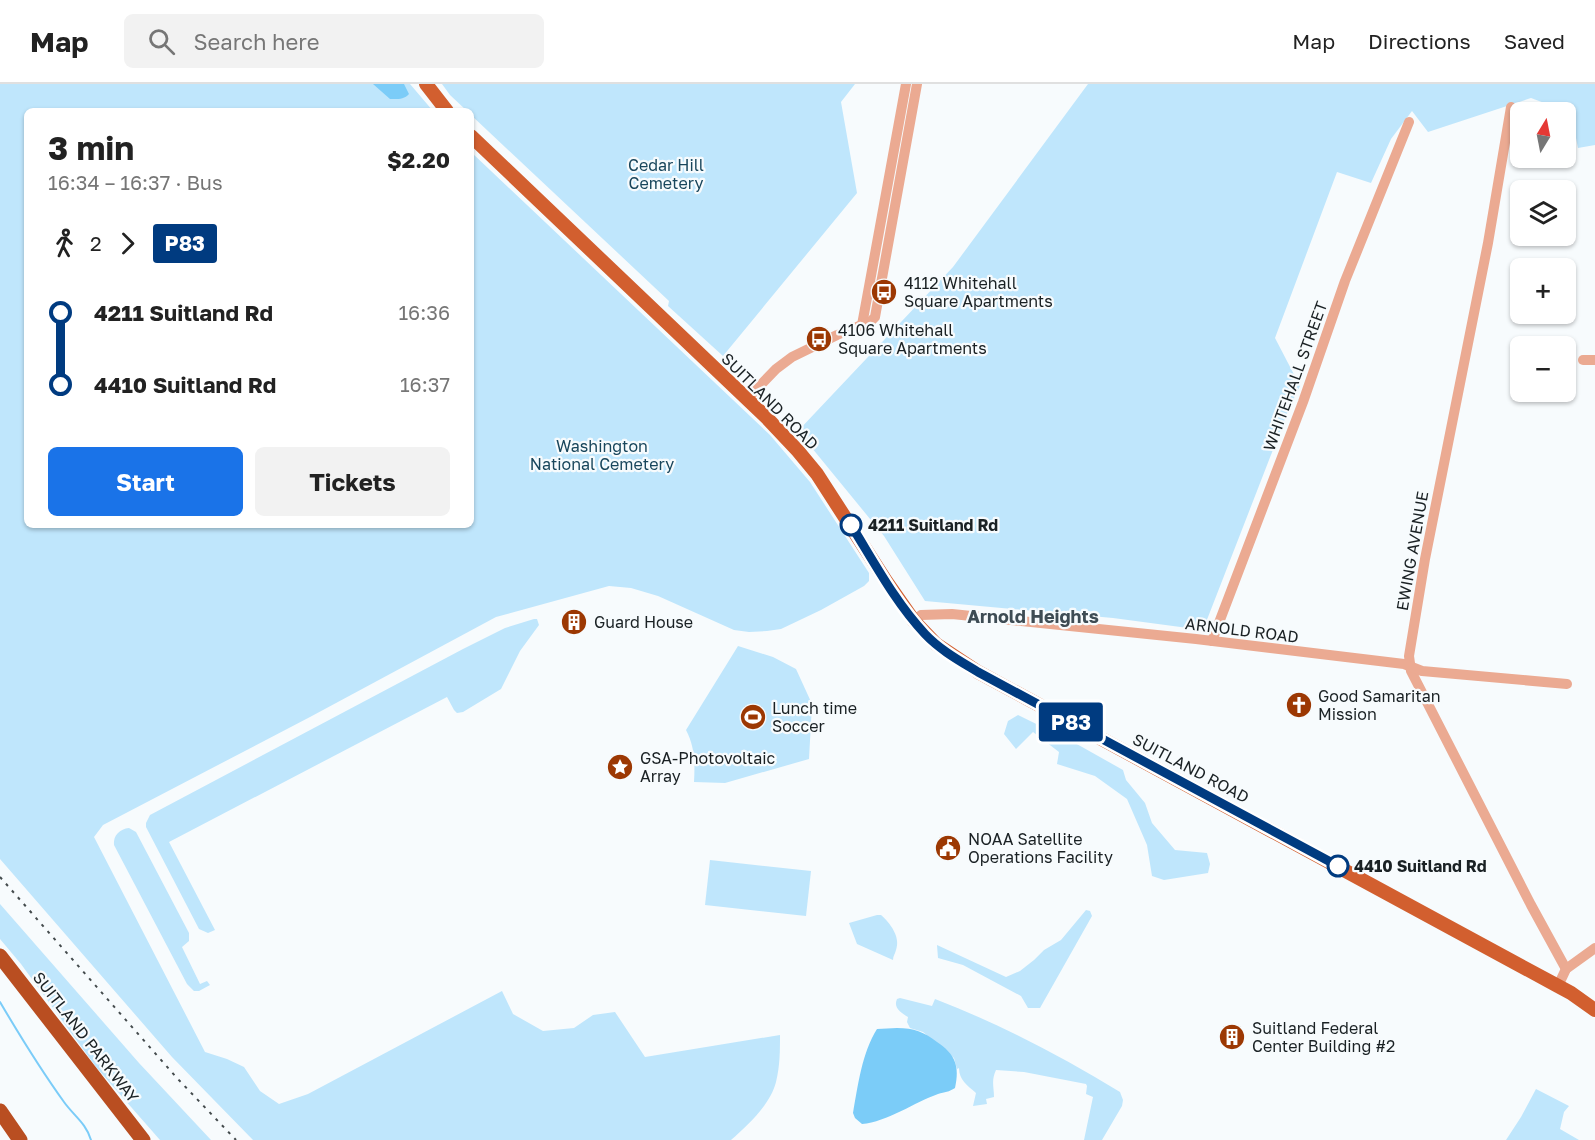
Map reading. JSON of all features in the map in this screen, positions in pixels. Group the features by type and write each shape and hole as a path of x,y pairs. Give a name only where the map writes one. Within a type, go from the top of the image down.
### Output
{"highway":[{"name":"SUITLAND PARKWAY","path":"0,956 143,1140"},
{"path":"0,1112 20,1140"}],"main road":[{"path":"426,84 445,108"},
{"name":"SUITLAND ROAD","path":"474,139 789,441 817,474 914,621 941,648 978,672 1571,993 1595,1010"}],"street":[{"path":"862,325 906,84"},
{"path":"747,399 776,369 792,357 871,321 875,317 917,84"},
{"name":"EWING AVENUE","path":"1510,113 1488,243 1419,589 1409,656 1411,670 1566,969"},
{"name":"WHITEHALL STREET","path":"1212,641 1303,402 1345,281 1409,122"},
{"path":"1583,360 1595,360"},
{"name":"ARNOLD ROAD","path":"914,621 921,615 952,614 1212,641 1411,666 1422,671 1568,684"},
{"path":"1558,986 1566,969 1595,948"}],"green space":[{"name":"Washington National Cemetery","path":"0,84 410,84 430,108 24,108 24,528 474,528 474,155 770,435 810,482 869,573 869,581 864,586 781,629 767,631 734,630 658,596 631,588 609,586 496,617 103,825 94,837 205,1052 244,1067 260,1091 279,1104 308,1094 502,991 513,1014 543,1031 574,1028 593,1015 615,1012 645,1057 780,1035 776,1082 769,1099 758,1114 731,1140 253,1140 172,1057 0,859"},
{"name":"Cedar Hill Cemetery","path":"442,84 855,84 841,102 857,193 723,356 668,306 669,301 474,118 474,108 464,108"},
{"path":"1088,84 1595,84 1595,145 1578,148 1576,102 1542,102 1531,98 1510,102 1510,105 1428,132 1412,111 1391,139 1371,183 1337,172 1275,338 1300,386 1290,406 1203,630 1113,618 925,601 884,536 798,431 953,267"},
{"path":"537,619 539,625 520,651 501,689 463,712 457,713 447,697 169,842 215,930 208,933 199,929 146,827 150,815 463,649 505,628"},
{"name":"Lunch time Soccer","path":"738,646 773,657 796,669 812,704 809,759 725,783 694,782 694,755 686,730"},
{"path":"1018,715 1123,770 1126,780 1145,803 1152,823 1175,850 1207,853 1210,864 1208,873 1164,880 1152,876 1147,845 1127,799 1095,776 1057,764 1059,752 1033,732 1016,749 1004,734 1008,721"},
{"path":"129,828 136,832 189,933 189,941 182,947 200,984 207,981 210,985 199,991 194,991 187,984 114,845 118,833"},
{"path":"710,860 811,871 806,916 705,905"},
{"path":"0,904 139,1063 211,1140 160,1140 96,1067 0,939"},
{"path":"1086,910 1090,911 1092,916 1040,1008 1028,1008 1021,996 963,965 938,958 937,945 1006,977 1020,971 1044,950 1061,940"},
{"path":"877,915 884,918 896,935 897,945 893,960 857,944 849,923"},
{"path":"900,998 932,1006 935,999 983,1019 1030,1041 1120,1092 1123,1100 1122,1106 1102,1140 1084,1140 1093,1097 1086,1094 1086,1084 1024,1072 996,1070 993,1081 994,1097 986,1099 987,1104 973,1106 976,1093 962,1079 954,1058 923,1032 910,1028 907,1022 908,1017 897,1008 896,1002"},
{"path":"1536,1089 1569,1106 1564,1112 1560,1129 1579,1140 1506,1140"}],"water":[{"path":"373,84 404,84 409,94 402,98 390,99"},
{"path":"897,1028 923,1033 948,1051 955,1061 957,1073 955,1088 881,1120 862,1124 853,1113 861,1070 868,1048 877,1029"}],"waterway":[{"path":"0,1002 64,1102 83,1124 91,1140"}],"railway":[{"path":"0,877 176,1077 236,1140"}],"bus line":[{"name":"P83","path":"851,525 914,621 946,652 978,672 1338,866"}],"place":[{"name":"4112 Whitehall Square Apartments","path":"884,292"},
{"name":"4106 Whitehall Square Apartments","path":"819,339"},
{"name":"4211 Suitland Rd","path":"851,525"},
{"name":"Guard House","path":"574,622"},
{"name":"Good Samaritan Mission","path":"1299,705"},
{"name":"Lunch time Soccer","path":"753,717"},
{"name":"GSA-Photovoltaic Array","path":"620,767"},
{"name":"NOAA Satellite Operations Facility","path":"948,848"},
{"name":"4410 Suitland Rd","path":"1338,866"},
{"name":"Suitland Federal Center Building #2","path":"1232,1037"}],"district":[{"name":"Arnold Heights","path":"1033,616"}]}
